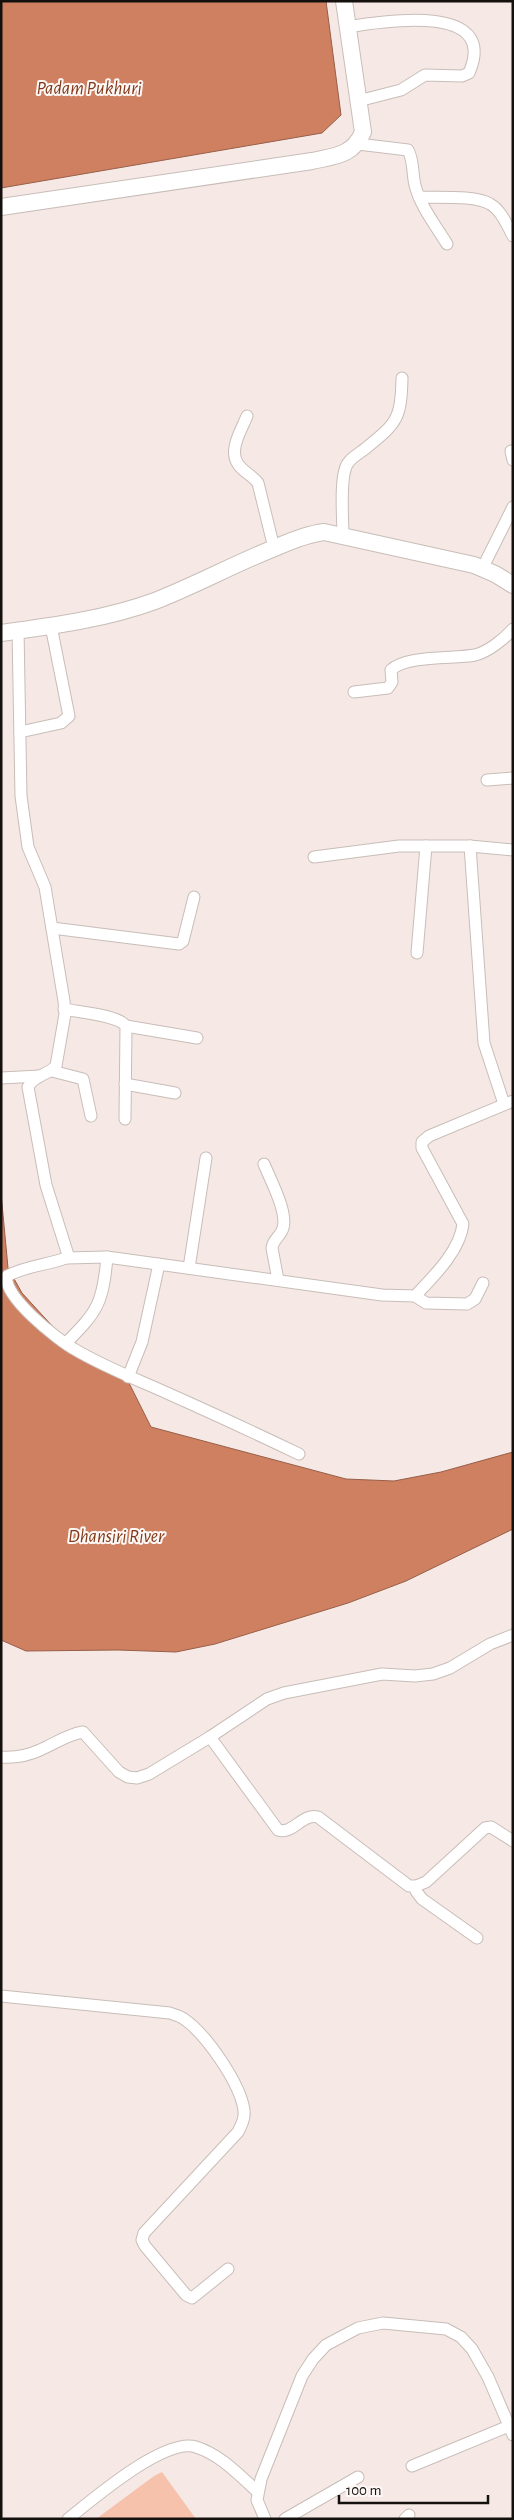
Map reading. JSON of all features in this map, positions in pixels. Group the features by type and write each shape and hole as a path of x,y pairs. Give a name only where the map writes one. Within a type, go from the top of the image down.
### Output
{"street":[{"path":"1,207 312,162 345,154 358,144 363,132 344,1"},
{"path":"347,27 404,20 441,22 466,31 472,37 474,46 469,73 462,76 425,75 401,90 358,101"},
{"path":"358,144 408,150 412,156 415,184 420,197 447,244"},
{"path":"420,197 481,200 491,204 500,213 513,236"},
{"path":"343,535 344,476 347,464 390,428 398,418 402,378"},
{"path":"248,416 235,444 235,454 237,463 258,483 274,548"},
{"path":"482,569 513,507"},
{"path":"1,633 51,626 104,615 154,601 274,548 314,534 332,533 343,535 482,569 513,585"},
{"path":"20,732 61,723 69,716 51,626"},
{"path":"354,692 388,688 392,682 391,670 397,666 430,658 475,655 499,641 513,629"},
{"path":"18,630 21,796 25,834 30,855 43,878 64,1009 59,1058 52,1071"},
{"path":"487,780 513,778"},
{"path":"314,856 398,846 470,846 513,850"},
{"path":"417,953 426,846"},
{"path":"415,1296 449,1257 463,1230 463,1224 422,1148 422,1142 429,1136 508,1103 484,1043 470,846"},
{"path":"52,928 179,944 183,941 194,897"},
{"path":"64,1009 112,1018 126,1026 197,1038"},
{"path":"125,1119 126,1026"},
{"path":"66,1258 67,1249 46,1185 28,1087 33,1080 52,1071 83,1079 91,1116"},
{"path":"1,1078 40,1076"},
{"path":"125,1084 175,1093"},
{"path":"189,1268 206,1158"},
{"path":"264,1164 284,1214 283,1227 272,1243 278,1280"},
{"path":"66,1343 88,1321 101,1300 107,1257"},
{"path":"299,1454 128,1376 110,1370 66,1343 20,1304 6,1284 6,1279 15,1271 66,1258 107,1257 382,1295 415,1296 426,1303 467,1304 476,1300 484,1283"},
{"path":"128,1376 142,1342 159,1264"},
{"path":"1,1757 16,1758 32,1753 75,1733 83,1732 119,1772 128,1777 137,1778 149,1774 210,1738 267,1700 284,1693 326,1683 382,1674 414,1676 433,1674 450,1668 490,1644 513,1635"},
{"path":"210,1738 278,1830 290,1829 306,1818 318,1817 409,1886 416,1886 426,1882 485,1828 491,1827 513,1841"},
{"path":"416,1886 416,1890 422,1899 477,1938"},
{"path":"1,1996 170,2014 183,2018 201,2033 238,2090 244,2110 244,2121 238,2132 144,2233 142,2240 186,2295 192,2298 228,2269"},
{"path":"265,2519 257,2500 258,2492 302,2376 313,2358 326,2345 358,2328 383,2322 446,2329 461,2337 476,2356 511,2430 412,2466"},
{"path":"501,2410 513,2406"},
{"path":"68,2519 146,2461 172,2448 194,2446 219,2458 258,2492"},
{"path":"286,2519 358,2477"}],"shaded area":[{"path":"162,2472 196,2519 96,2519 154,2476"}],"water":[{"name":"Padam Pukhuri","path":"1,1 326,1 341,115 322,133 1,188"},
{"name":"Dhansiri River","path":"1,1193 8,1268 22,1293 54,1328 110,1371 127,1379 151,1427 346,1479 394,1481 441,1472 513,1452 513,1529 406,1581 348,1603 215,1644 176,1652 118,1650 26,1651 1,1640"}]}
